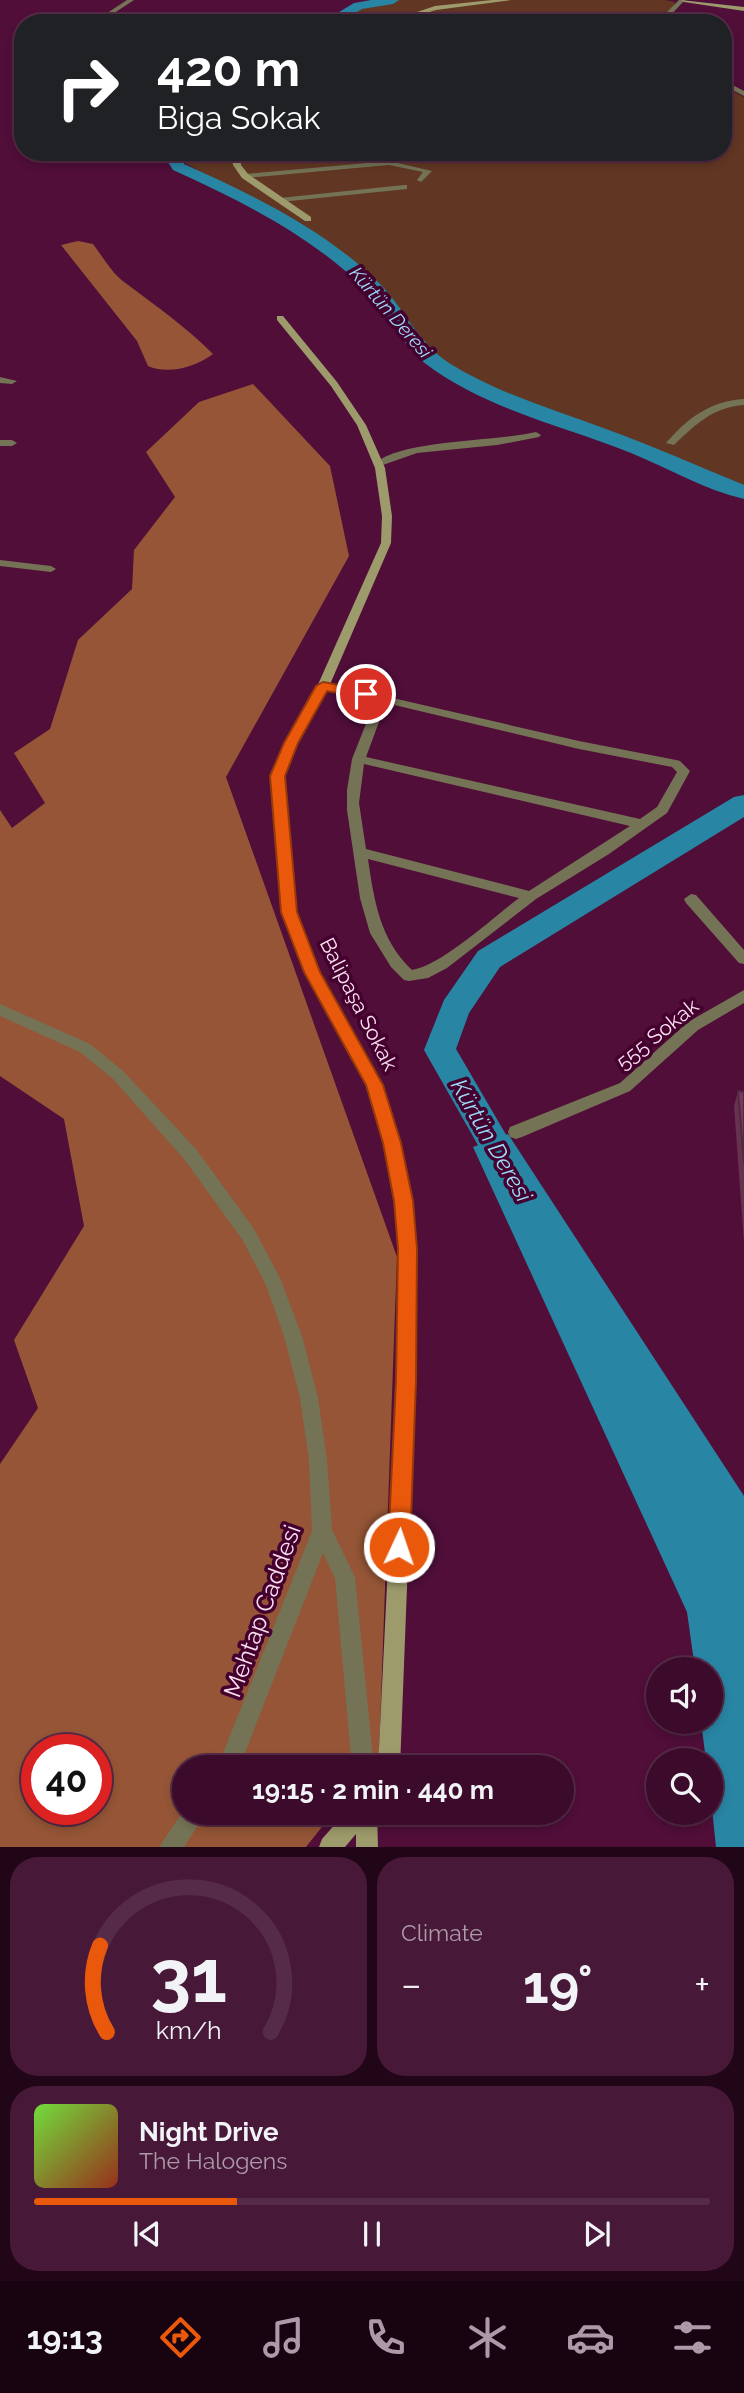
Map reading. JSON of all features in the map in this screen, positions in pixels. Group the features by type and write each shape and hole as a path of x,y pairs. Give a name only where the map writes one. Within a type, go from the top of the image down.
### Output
{"street":[{"path":"109,14 131,0"},
{"path":"416,14 435,8 508,0"},
{"path":"668,14 683,0 744,9"},
{"path":"237,161 245,176 308,219"},
{"path":"245,176 389,163 428,171 421,180"},
{"path":"280,200 404,187"},
{"name":"Balipaşa Sokak","path":"280,318 296,333 359,419 380,463 388,519 386,543 323,686 291,743 277,776 289,912 312,972 374,1085 392,1143 403,1201 407,1249 406,1381 390,1755"},
{"path":"0,380 12,381"},
{"path":"671,443 698,417 722,402 744,402"},
{"path":"380,463 398,453 508,442 536,435"},
{"path":"0,443 12,443"},
{"path":"0,564 51,569"},
{"path":"323,686 382,698 568,743 676,764 684,771 662,810 531,896 442,964 423,974 409,976 400,969 382,944 369,907 352,793 358,760 382,698"},
{"path":"358,760 640,824"},
{"path":"360,852 531,896"},
{"path":"691,899 744,959"},
{"name":"555 Sokak","path":"516,1132 625,1087 693,1026 744,996"},
{"name":"Mehtap Caddesi","path":"0,1010 85,1048 118,1075 190,1154 248,1234 274,1283 293,1336 309,1398 318,1460 322,1531 233,1755"},
{"path":"322,1531 345,1577 362,1755"},
{"path":"170,1847 186,1825"},
{"path":"330,1847 349,1825"},
{"path":"366,1825 367,1847"}],"shaded area":[{"path":"393,0 675,2 672,14 343,14 358,6"},
{"path":"732,91 744,97 744,491 437,364 383,297 342,257 302,229 181,161 732,161"},
{"path":"78,241 93,244 120,278 181,325 213,354 198,363 173,370 148,366 137,341 61,245"},
{"path":"253,384 330,466 349,556 226,777 397,1257 379,1755 172,1755 172,1825 323,1825 306,1847 0,1847 0,1464 38,1408 14,1340 84,1226 64,1119 0,1076 0,810 12,828 45,803 14,753 50,729 78,640 132,589 134,550 175,497 146,452 199,402"}],"water":[{"path":"508,1134 744,1496 744,1847 716,1847 714,1825 723,1825 723,1748 704,1748 703,1734 723,1734 723,1657 693,1657 687,1612 473,1147"}],"building":[{"path":"738,1091 744,1092 744,1164"}],"waterway":[{"name":"Kürtün Deresi","path":"343,14 358,6 393,0"},
{"name":"Kürtün Deresi","path":"175,161 178,167 281,218 329,250 372,286 430,358 460,378 744,493"},
{"name":"Kürtün Deresi","path":"512,1174 440,1050 455,1009 489,959 744,804"}],"route":[{"path":"366,694 323,686 291,743 277,776 284,831 289,912 312,972 374,1085 392,1143 403,1201 407,1249 406,1381 399,1547"}]}
